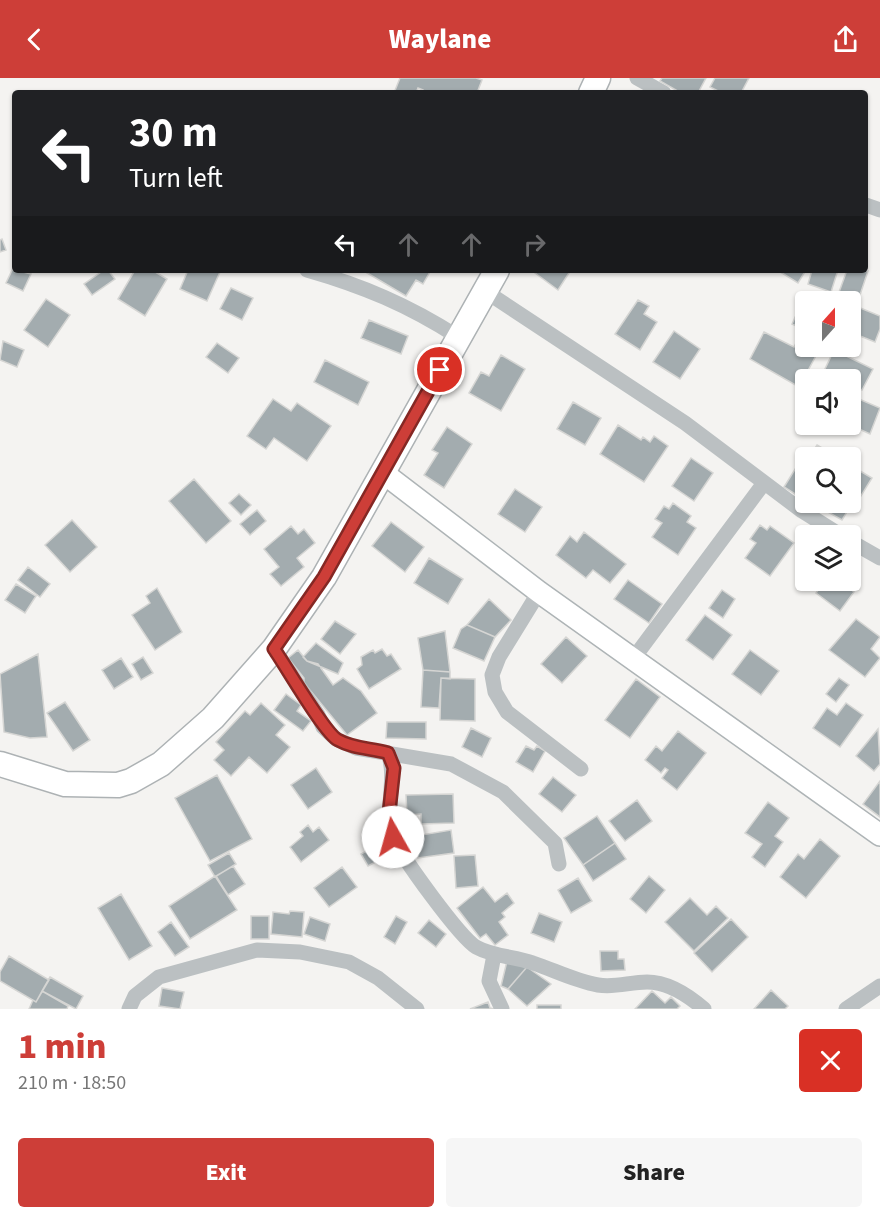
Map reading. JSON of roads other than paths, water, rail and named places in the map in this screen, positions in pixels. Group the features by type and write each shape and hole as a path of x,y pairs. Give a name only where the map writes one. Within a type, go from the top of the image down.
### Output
{"main road":[{"path":"0,764 46,780 83,787 118,785 132,781 161,764 213,718 274,649 324,577 495,273"}],"street":[{"path":"637,78 659,90"},
{"path":"317,273 359,285 419,312 458,337"},
{"path":"485,291 686,423 764,483 824,525"},
{"path":"382,472 539,592 880,835"},
{"path":"633,659 764,483"},
{"path":"861,547 880,558"},
{"path":"539,592 499,657 492,675 495,692 507,712 581,769"},
{"path":"274,649 318,715 323,727 336,740 356,748 451,764 503,792 555,843 559,864"},
{"path":"388,753 394,768 389,813 393,837 413,871 474,946 494,955 515,957 598,985 624,987 647,982 659,984 688,996 704,1009"},
{"path":"129,1009 135,996 159,976 257,950 300,952 349,962 378,978 417,1009"},
{"path":"494,955 489,981 502,1009"},
{"path":"846,1009 880,986"}]}
